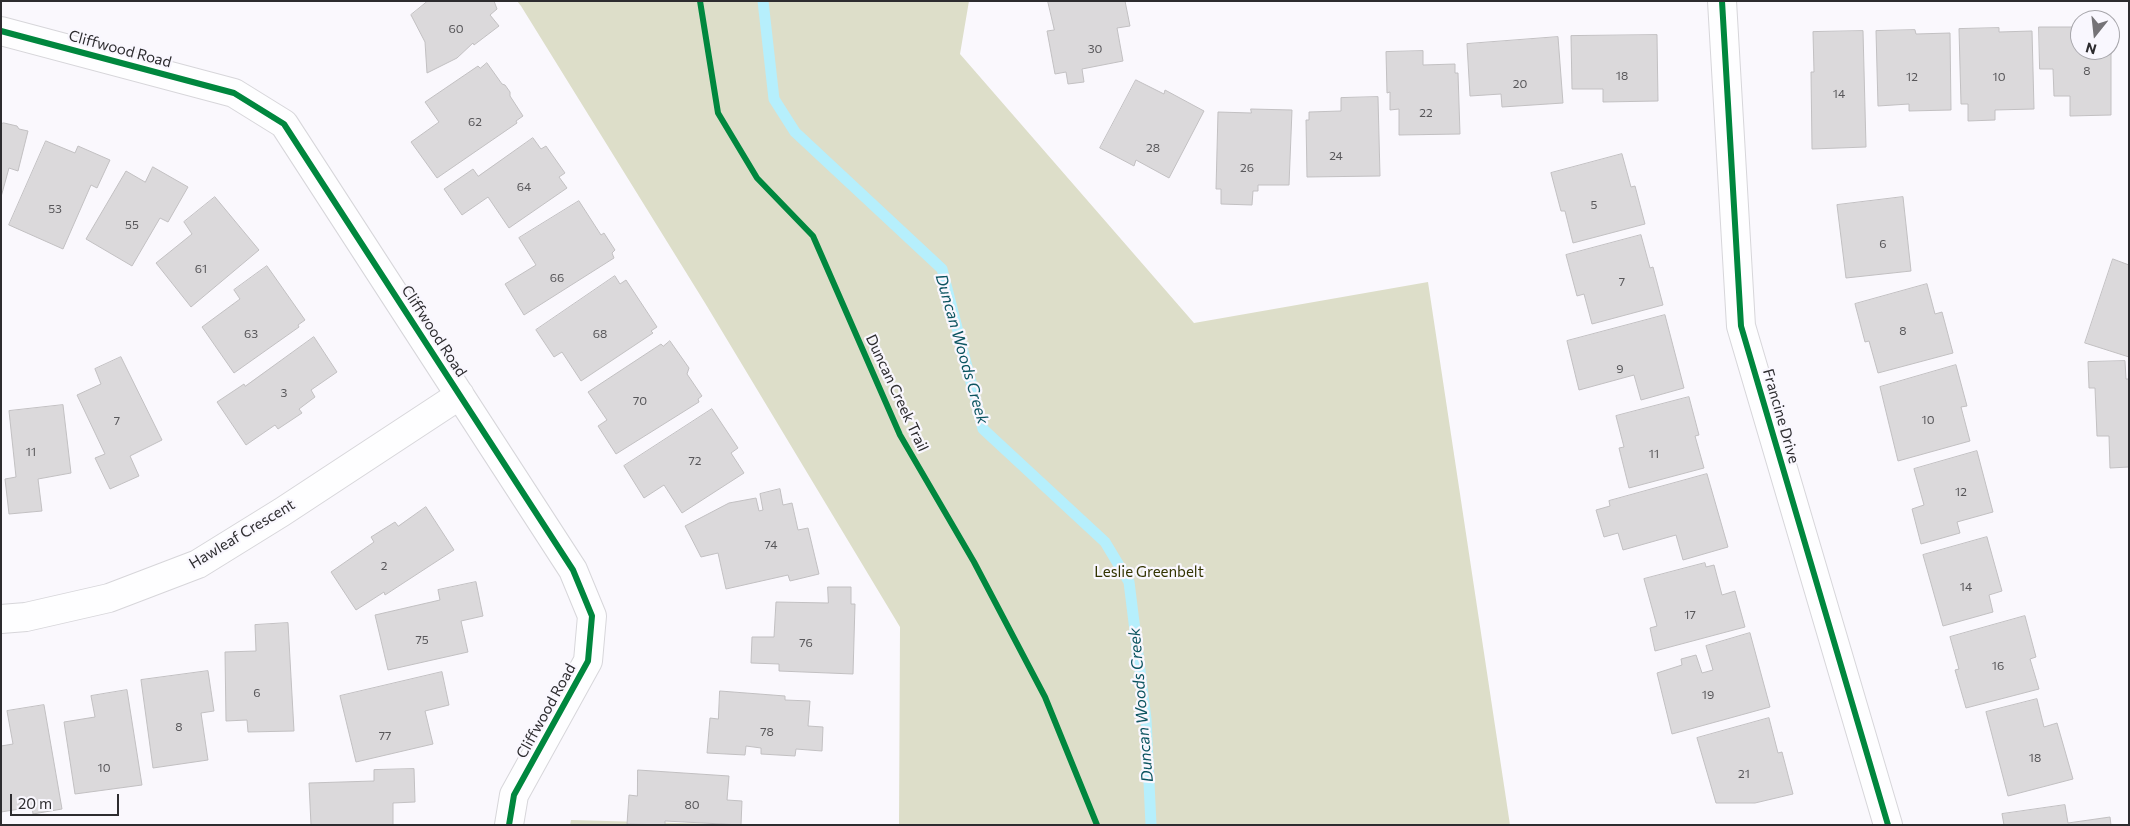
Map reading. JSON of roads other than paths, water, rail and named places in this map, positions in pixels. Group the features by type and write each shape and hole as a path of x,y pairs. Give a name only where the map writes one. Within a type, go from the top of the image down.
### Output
{"street":[{"name":"Francine Drive","path":"1722,1 1741,326 1888,825"},
{"name":"Cliffwood Road","path":"1,31 234,93 284,124 573,570 592,616 588,661 514,795 509,825"},
{"name":"Hawleaf Crescent","path":"1,618 26,617 109,598 198,564 282,512 460,395"}],"waterway":[{"name":"Duncan Woods Creek","path":"763,1 774,99 795,132 942,269 983,429 1105,542 1129,582 1146,719 1151,825"}],"park label":[{"name":"Leslie Greenbelt","path":"1149,572"}]}
